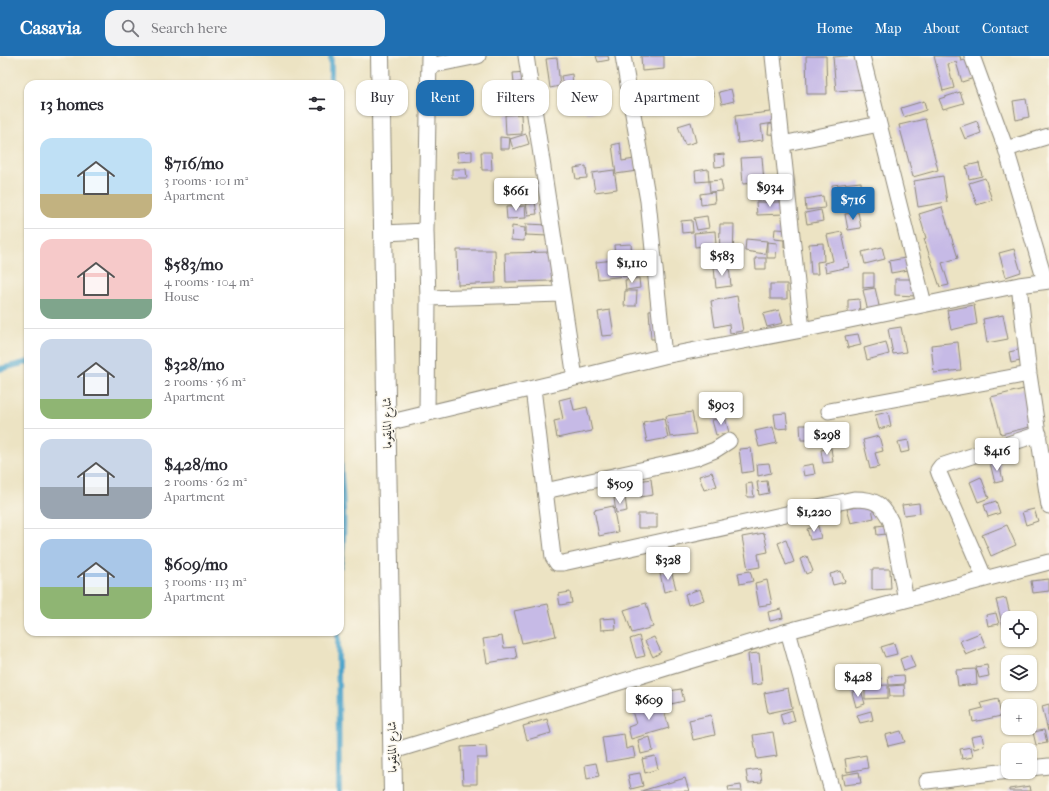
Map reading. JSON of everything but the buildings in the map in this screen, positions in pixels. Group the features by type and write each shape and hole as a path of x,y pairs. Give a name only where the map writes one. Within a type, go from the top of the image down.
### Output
{"street":[{"name":"شارع المايقوما","path":"380,56 393,791"},
{"path":"427,413 428,298 426,231 429,61 478,56"},
{"path":"526,56 575,378"},
{"path":"623,56 648,201 664,356"},
{"path":"773,56 802,330"},
{"path":"862,56 924,304"},
{"path":"387,423 664,356 802,330 1019,285 1047,281 1006,148 972,56"},
{"path":"782,144 879,124"},
{"path":"1006,148 1049,136"},
{"path":"384,233 426,231"},
{"path":"1019,285 1029,374 1049,506"},
{"path":"428,298 562,294"},
{"path":"829,411 1029,374"},
{"path":"533,388 553,557 557,563 563,563 854,499 865,499 874,501 882,507 887,513 891,522 906,600"},
{"path":"985,579 938,470 941,466 1039,434"},
{"path":"545,491 695,458 715,450 729,441"},
{"path":"393,751 788,631 1049,562"},
{"path":"788,631 832,791"},
{"path":"1037,767 1049,766"},
{"path":"927,781 1001,772"}],"waterway":[{"path":"331,56 331,80"},
{"path":"0,369 24,363"},
{"path":"338,636 339,791"}]}
